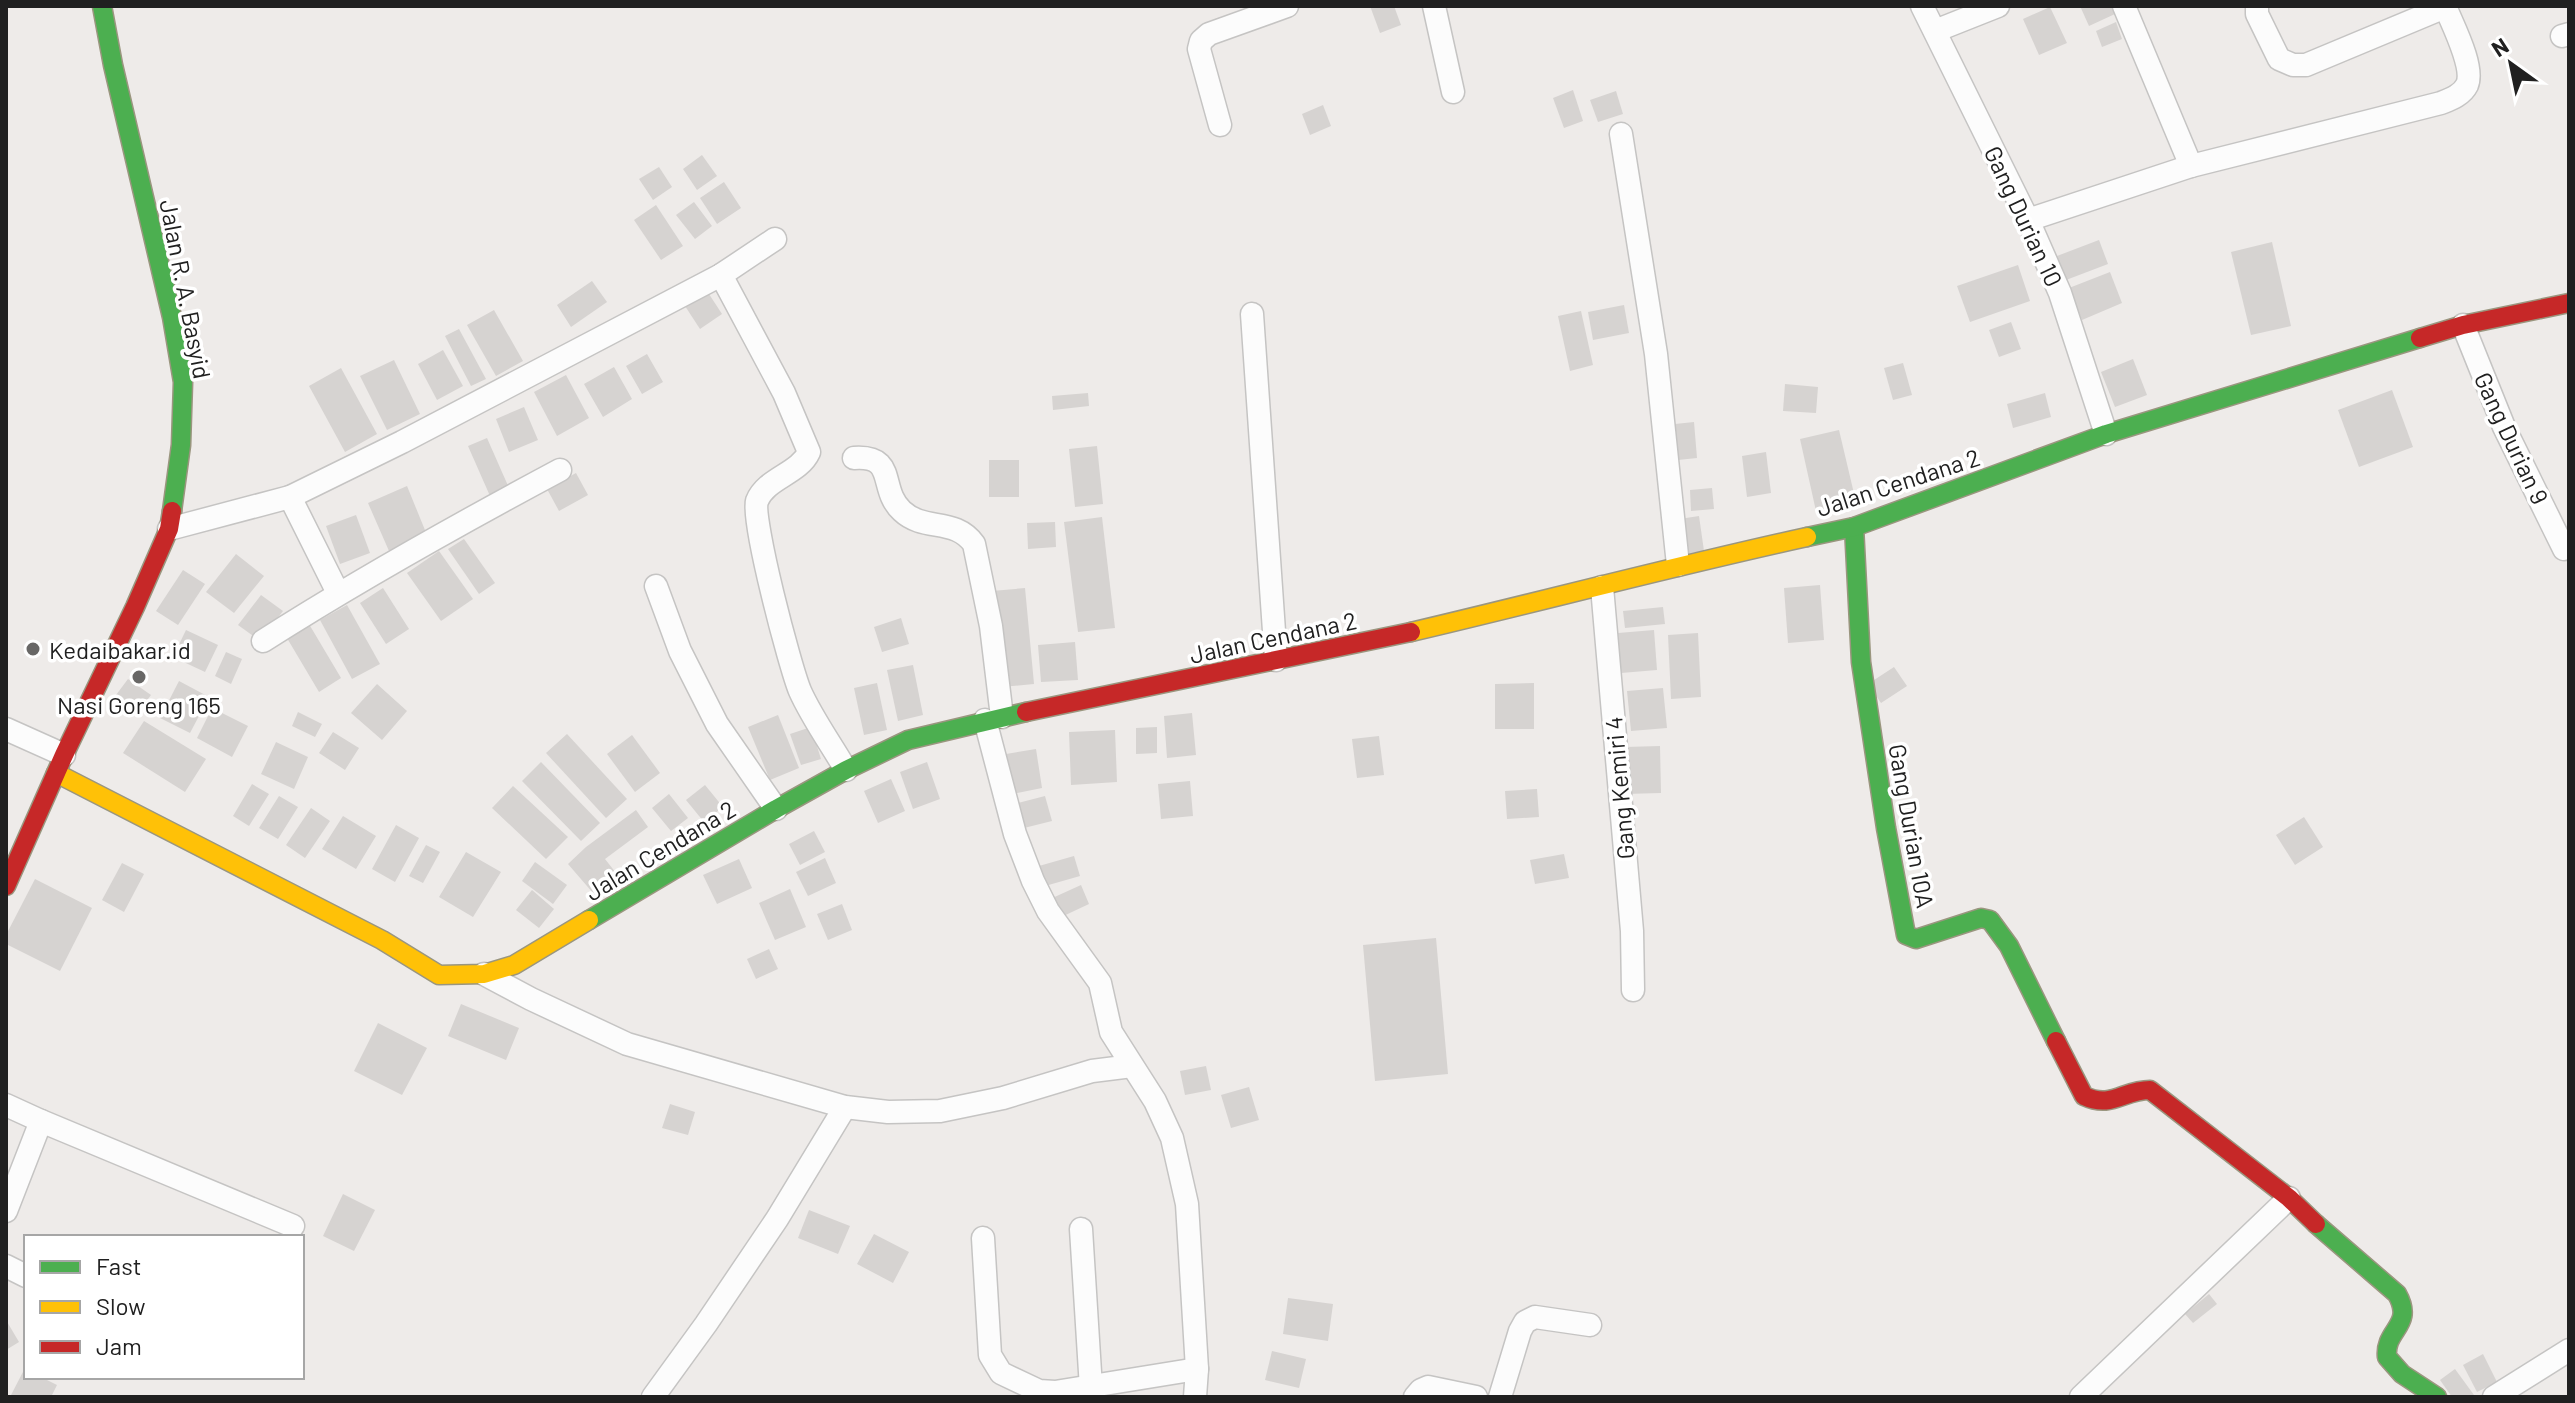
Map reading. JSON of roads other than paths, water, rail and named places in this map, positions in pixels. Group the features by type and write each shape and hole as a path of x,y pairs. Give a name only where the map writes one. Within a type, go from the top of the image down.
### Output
{"street":[{"name":"Jalan R. A. Basyid","path":"6,886 169,529 181,445 183,382 172,317 102,6"},
{"path":"1220,125 1199,49 1201,41 1209,34 1287,6"},
{"path":"1434,6 1453,92"},
{"name":"Gang Durian 10","path":"1922,6 2028,220 2060,293 2106,434"},
{"path":"1935,31 1998,6"},
{"path":"2124,6 2191,166"},
{"path":"2028,220 2191,166 2441,103 2457,96 2467,85 2469,68 2445,7 2306,65 2293,65 2279,59 2257,14 2257,6"},
{"path":"1621,134 1656,354 1678,565"},
{"path":"169,529 290,497 721,275 775,239"},
{"path":"721,275 784,393 809,452 802,463 758,498 757,519 793,673 801,693 846,770"},
{"name":"Jalan Cendana 2","path":"60,764 382,940 439,975 484,974 514,965 776,809 908,740 993,718 1412,632 1602,587 1678,565 1854,527 2106,434 2273,381 2463,325 2569,303"},
{"path":"1252,314 1276,660"},
{"name":"Gang Durian 9","path":"2463,325 2504,427 2564,549"},
{"path":"854,458 870,457 878,461 892,500 903,512 915,520 958,529 967,534 974,544 991,626 993,718 1015,834 1048,911 1100,983 1111,1032 1155,1101 1172,1138 1187,1204 1197,1369 1195,1397"},
{"path":"263,641 338,593 560,470"},
{"path":"290,497 338,593"},
{"name":"Gang Durian 10A","path":"1854,527 1861,662 1906,935 1916,939 1981,918 1990,920 2009,946 2084,1096 2097,1104 2110,1102 2139,1089 2150,1090 2289,1198"},
{"path":"656,586 680,651 717,724 776,809"},
{"name":"Gang Kemiri 4","path":"1602,587 1632,931 1633,990"},
{"path":"6,729 60,764"},
{"path":"484,974 627,1044 845,1107 888,1112 940,1111 1003,1098 1092,1071 1132,1066"},
{"path":"6,1105 293,1226"},
{"path":"653,1397 777,1219 845,1107"},
{"path":"6,1211 41,1121"},
{"path":"2081,1397 2289,1198 2404,1303 2405,1312 2386,1347 2387,1358 2395,1369 2437,1397"},
{"path":"1081,1229 1091,1388"},
{"path":"983,1238 990,1355 1001,1373 1039,1391 1055,1392 1197,1369"},
{"path":"6,1266 24,1275"},
{"path":"1500,1397 1525,1322 1535,1317 1590,1325"},
{"path":"2494,1397 2569,1350"},
{"path":"1415,1397 1428,1387 1476,1397"}],"place":[{"name":"Kedaibakar.id","path":"33,649"},
{"name":"Nasi Goreng 165","path":"139,677"}]}
